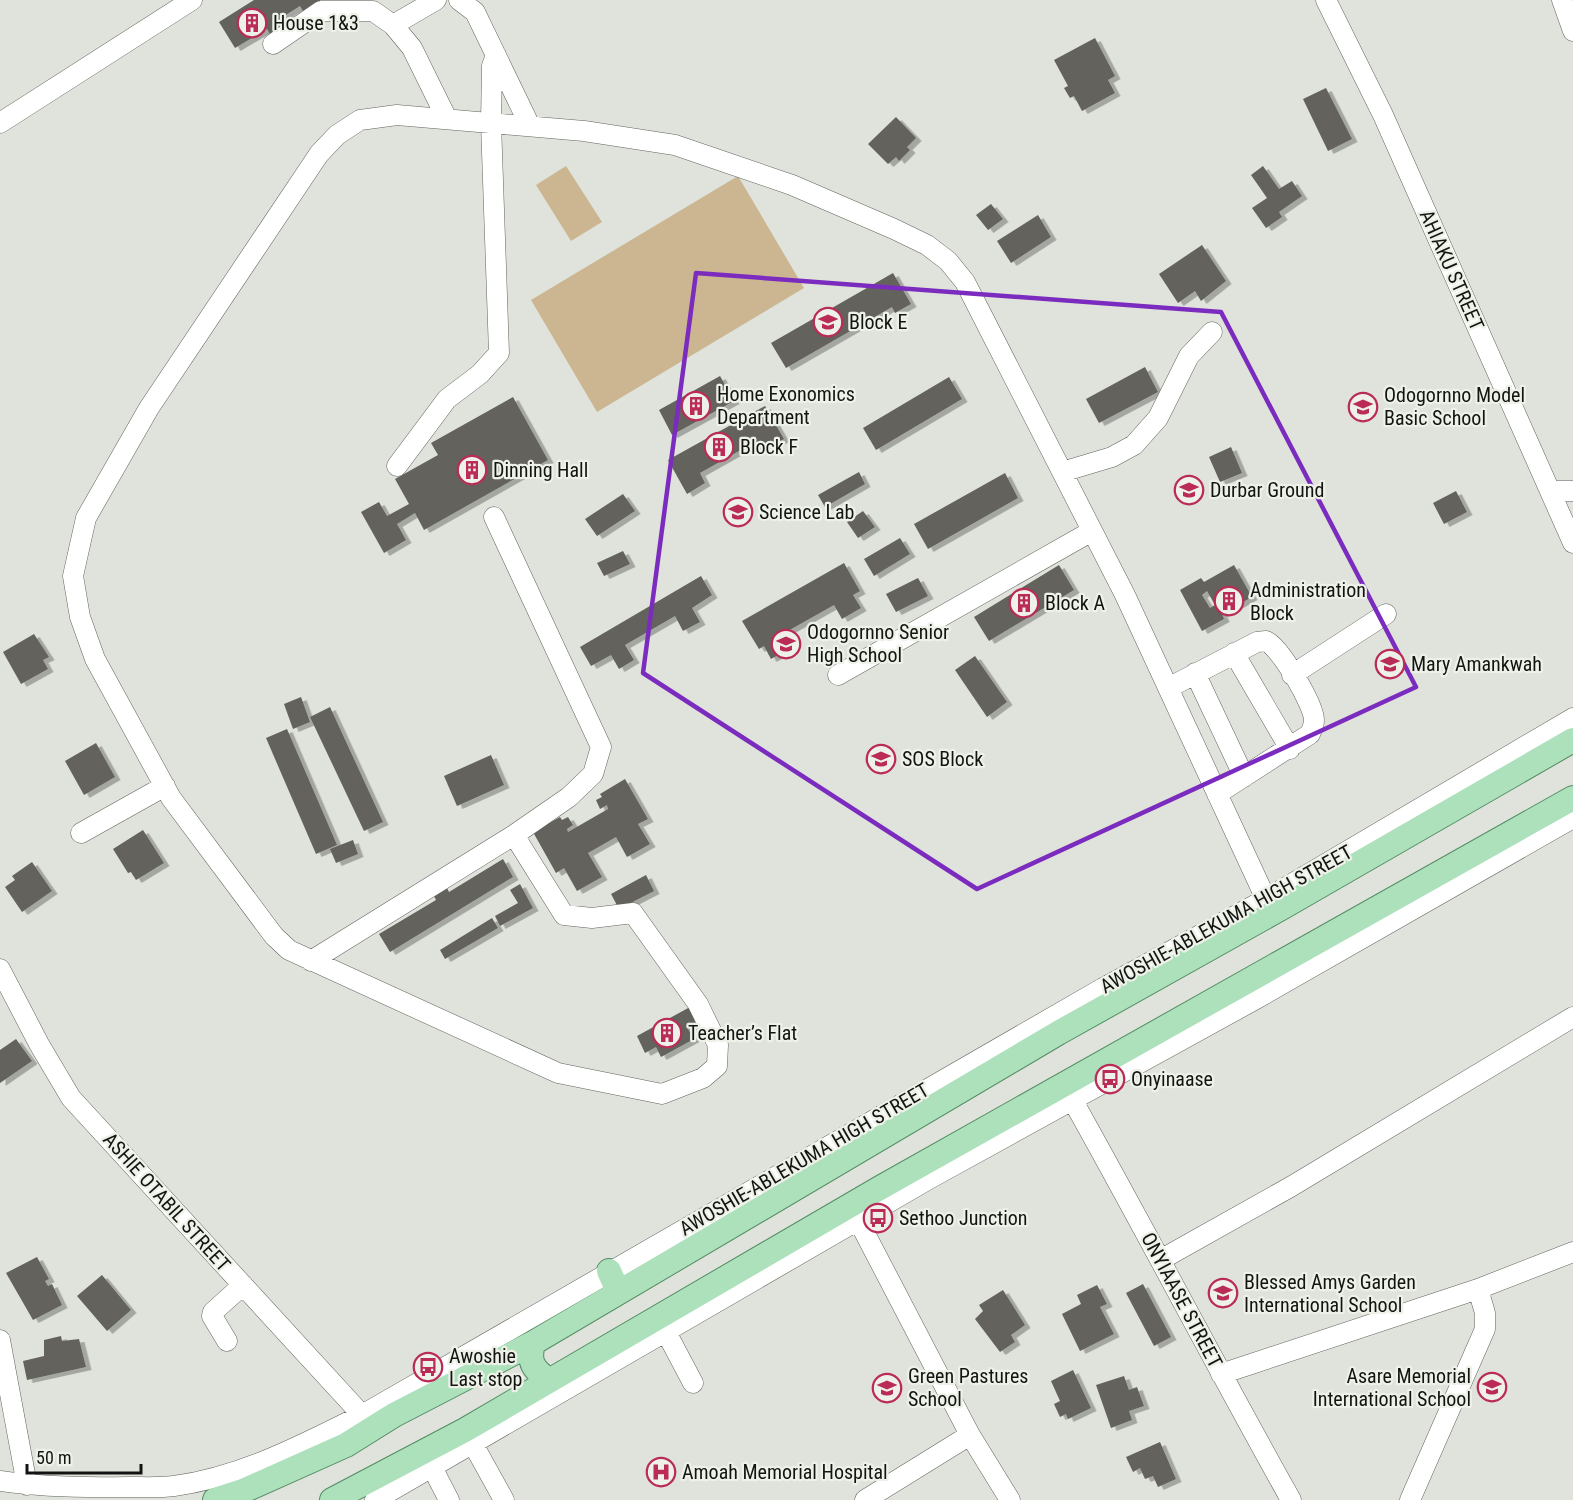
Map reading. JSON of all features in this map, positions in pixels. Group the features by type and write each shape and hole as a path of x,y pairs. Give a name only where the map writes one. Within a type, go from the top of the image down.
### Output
{"main road":[{"name":"AWOSHIE-ABLEKUMA HIGH STREET","path":"215,1500 243,1491 346,1445 394,1415 533,1343 614,1281 1106,996 1573,740"},
{"path":"332,1500 465,1430 880,1188 1251,991 1573,798"},
{"path":"880,1188 928,1179"},
{"path":"533,1343 530,1356 532,1366 548,1380"}],"street":[{"path":"2,115 192,0"},
{"path":"393,25 436,0"},
{"path":"459,0 475,12 530,126"},
{"name":"AHIAKU STREET","path":"1326,0 1388,126 1573,543"},
{"path":"1562,0 1573,31"},
{"path":"273,44 321,11 329,9 373,11 393,25 412,48 447,119"},
{"path":"397,466 447,399 480,374 499,354 491,123 491,73 496,55"},
{"path":"514,835 564,915 592,918 633,913 698,1004 718,1045 717,1066 703,1078 662,1094 558,1073 289,950 274,936 165,786 95,659 80,617 73,576 86,518 149,408 318,153 337,135 360,120 397,115 584,131 675,145 792,184 927,245 948,261 965,282 1092,531 1168,687 1266,899"},
{"path":"1062,472 1112,457 1134,445 1158,418 1189,356 1212,332"},
{"path":"1550,491 1573,491"},
{"path":"311,961 514,835 569,796 593,774 601,747 494,517"},
{"path":"838,675 1092,531"},
{"path":"1292,675 1386,614"},
{"path":"1168,687 1257,642 1266,641 1279,651 1312,708 1314,720 1310,734 1217,794"},
{"path":"1234,653 1290,749"},
{"path":"1195,674 1244,777"},
{"name":"AWOSHIE-ABLEKUMA HIGH STREET","path":"1106,996 1573,718"},
{"path":"81,833 165,786"},
{"path":"375,1500 928,1179 1073,1101 1251,991 1573,818"},
{"name":"ASHIE OTABIL STREET","path":"0,969 39,1044 72,1098 362,1415"},
{"path":"1162,1259 1292,1186 1573,1017"},
{"name":"ONYIAASE STREET","path":"1073,1101 1162,1259 1221,1374 1291,1500"},
{"path":"858,1220 970,1435 1010,1500"},
{"path":"1221,1374 1478,1289 1573,1252"},
{"name":"AWOSHIE-ABLEKUMA HIGH STREET","path":"0,1481 27,1485 173,1486 225,1474 278,1457 614,1281"},
{"path":"227,1341 212,1316 213,1312 243,1285"},
{"path":"1410,1500 1485,1329 1485,1313 1478,1289"},
{"path":"666,1332 693,1383"},
{"path":"0,1340 27,1485"},
{"path":"866,1500 970,1435"},
{"path":"473,1444 504,1500"},
{"path":"432,1467 450,1500"}],"highlighted area":[{"path":"696,273 1221,312 1416,687 977,889 643,673"}],"shaded area":[{"path":"566,166 602,222 571,241 536,185"},
{"path":"738,176 804,288 597,412 531,300"}],"building":[{"name":"House 1&3","path":"254,0 320,0 321,3 304,13 300,6 281,18 286,24 270,34 267,29 235,48 219,22"},
{"path":"1095,38 1115,76 1108,80 1115,93 1082,111 1074,96 1070,98 1064,88 1068,86 1054,60"},
{"path":"1326,88 1352,139 1328,151 1303,99"},
{"path":"896,117 916,138 907,147 910,150 899,161 896,157 888,164 868,144"},
{"path":"1263,166 1279,189 1292,181 1302,196 1279,212 1282,217 1266,228 1252,208 1267,198 1251,175"},
{"path":"991,204 1003,219 988,230 976,215"},
{"path":"1038,215 1051,237 1011,263 997,241"},
{"path":"1202,245 1226,281 1201,301 1195,291 1178,303 1159,274"},
{"name":"Block E","path":"893,273 911,304 895,313 892,307 786,368 771,343"},
{"path":"1145,367 1158,392 1099,423 1086,399"},
{"name":"Home Exonomics Department","path":"720,376 734,401 672,435 659,410"},
{"path":"949,377 962,399 876,450 863,428"},
{"name":"Dinning Hall","path":"513,397 548,460 424,530 415,513 397,524 406,540 384,553 361,512 379,502 387,516 409,504 395,479 438,455 431,443"},
{"name":"Block F","path":"765,406 784,439 761,452 755,442 700,473 705,483 687,494 668,460"},
{"path":"1231,447 1242,473 1220,482 1209,457"},
{"path":"859,472 865,484 825,507 818,495"},
{"path":"1005,473 1018,498 928,549 914,524"},
{"path":"1456,491 1467,512 1444,524 1433,503"},
{"path":"623,494 635,511 597,536 585,519"},
{"path":"863,511 875,527 858,538 847,522"},
{"path":"900,538 910,554 874,576 864,559"},
{"path":"623,551 630,564 604,576 597,563"},
{"path":"844,563 860,591 853,595 861,608 842,619 834,605 779,636 787,650 771,659 764,646 759,649 742,621"},
{"name":"Block A","path":"1059,565 1074,590 989,641 974,617"},
{"name":"Administration Block","path":"1234,565 1252,597 1222,614 1224,619 1202,631 1180,590 1201,578 1204,582","holes":["1207,591 1215,605 1210,608 1202,595"]},
{"path":"701,576 712,595 692,608 700,622 683,631 675,616 625,645 634,660 619,669 611,655 591,666 580,647"},
{"path":"918,578 928,596 896,612 886,594"},
{"path":"34,634 49,657 43,660 48,669 21,684 3,652"},
{"path":"975,656 1007,702 987,717 955,670"},
{"path":"301,697 310,722 293,729 284,704"},
{"path":"330,707 383,822 364,831 310,717"},
{"path":"287,729 337,845 316,854 266,738"},
{"path":"96,743 115,777 84,795 65,761"},
{"path":"491,755 504,785 457,806 444,776"},
{"path":"625,779 648,819 638,824 650,844 627,857 616,837 588,853 602,877 577,891 564,868 556,873 533,832 560,817 562,820 568,817 573,825 567,829 568,832 608,809 607,805 600,809 596,800 602,797 600,794"},
{"path":"143,830 164,863 136,880 131,872 128,873 113,849"},
{"path":"353,840 358,854 336,863 330,849"},
{"path":"503,859 513,877 390,952 379,934 436,900 434,896 447,888 449,892"},
{"path":"32,862 52,891 22,912 5,887 15,880 12,876"},
{"path":"646,875 654,891 619,909 611,894"},
{"path":"520,884 533,908 500,926 495,916 518,903 510,890"},
{"path":"492,918 498,928 445,959 440,950"},
{"name":"Teacher’s Flat","path":"690,1007 699,1023 688,1029 694,1039 661,1057 656,1047 645,1053 637,1036"},
{"path":"16,1039 32,1061 0,1083 0,1050"},
{"path":"37,1257 49,1279 45,1281 48,1286 52,1284 62,1305 33,1320 6,1273"},
{"path":"102,1275 131,1310 107,1331 77,1296"},
{"path":"1143,1284 1171,1337 1154,1346 1126,1293"},
{"path":"1097,1285 1107,1304 1100,1307 1114,1334 1080,1351 1062,1314 1081,1304 1077,1295"},
{"path":"1003,1290 1025,1325 1011,1335 1015,1342 1000,1352 975,1319 983,1311 979,1305"},
{"path":"61,1336 62,1341 79,1339 86,1367 27,1380 23,1361 44,1356 44,1340"},
{"path":"1073,1370 1091,1408 1068,1419 1066,1414 1060,1417 1054,1404 1060,1401 1051,1381"},
{"path":"1124,1376 1129,1390 1137,1387 1144,1406 1129,1411 1132,1420 1111,1428 1096,1385"},
{"path":"1160,1442 1176,1479 1158,1487 1153,1476 1145,1479 1140,1468 1133,1472 1126,1457"}],"place":[{"name":"House 1&3","path":"252,23"},
{"name":"Block E","path":"828,322"},
{"name":"Home Exonomics Department","path":"696,406"},
{"name":"Odogornno Model Basic School","path":"1363,407"},
{"name":"Block F","path":"719,447"},
{"name":"Dinning Hall","path":"472,470"},
{"name":"Durbar Ground","path":"1189,490"},
{"name":"Science Lab","path":"738,512"},
{"name":"Administration Block","path":"1229,601"},
{"name":"Block A","path":"1024,603"},
{"name":"Odogornno Senior High School","path":"786,644"},
{"name":"Mary Amankwah","path":"1390,664"},
{"name":"SOS Block","path":"881,759"},
{"name":"Teacher’s Flat","path":"667,1033"},
{"name":"Onyinaase","path":"1110,1079"},
{"name":"Sethoo Junction","path":"878,1218"},
{"name":"Blessed Amys Garden International School","path":"1223,1293"},
{"name":"Awoshie Last stop","path":"428,1367"},
{"name":"Asare Memorial International School","path":"1492,1387"},
{"name":"Green Pastures School","path":"887,1388"},
{"name":"Amoah Memorial Hospital","path":"661,1472"}]}
